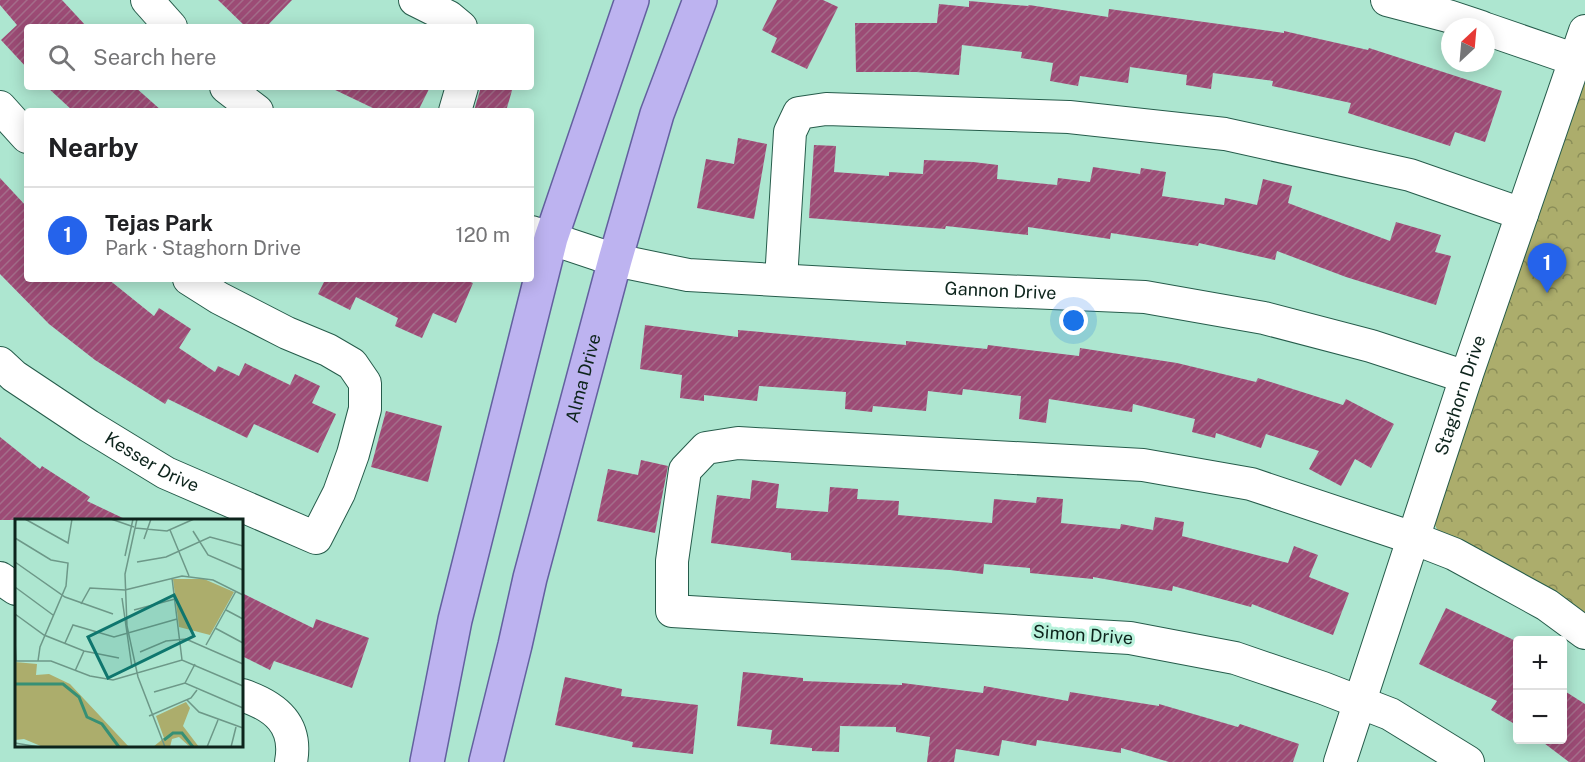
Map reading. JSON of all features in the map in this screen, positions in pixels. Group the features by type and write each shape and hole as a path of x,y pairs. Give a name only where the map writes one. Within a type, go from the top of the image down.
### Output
{"main road":[{"path":"534,266 541,235 632,0"},
{"name":"Alma Drive","path":"486,762 530,578 615,260 657,114 700,0"},
{"path":"426,762 455,620 531,282"}],"street":[{"path":"147,0 168,24"},
{"path":"415,0 449,17 457,24"},
{"path":"1387,0 1454,18"},
{"path":"1495,31 1580,46"},
{"name":"Staghorn Drive","path":"1340,762 1466,377 1580,46"},
{"path":"230,90 253,108"},
{"path":"456,108 461,90"},
{"path":"0,107 24,135"},
{"path":"780,280 790,132 799,113 826,109 1069,117 1226,134 1410,175 1522,214"},
{"name":"Gannon Drive","path":"541,235 615,260 688,275 1145,297 1264,318 1371,346 1466,377"},
{"name":"Kesser Drive","path":"0,363 14,376 89,426 166,472 316,538 339,493 353,454 365,409 365,383 352,364 219,298 194,282"},
{"name":"Simon Drive","path":"1413,538 1251,484 1143,465 738,443 706,448 685,470 672,561 672,610 1130,638 1235,658 1390,714 1468,762"},
{"path":"1413,538 1454,554 1547,605 1585,633"},
{"path":"0,578 15,588"},
{"path":"243,695 257,700 278,713 289,730 293,750 291,762"}],"green space":[{"path":"1585,62 1585,626 1445,546 1434,523"}],"building":[{"path":"0,0 62,0 84,24 24,24 24,65 1,40 17,25 0,5"},
{"path":"218,0 292,0 269,24 243,24"},
{"path":"777,0 823,0 838,7 807,69 771,52 777,38 762,30"},
{"path":"969,1 1029,5 1108,17 1109,9 1284,33 1284,31 1368,50 1369,48 1502,91 1485,142 1455,132 1450,146 1348,113 1351,103 1272,86 1273,81 1213,73 1211,89 1186,85 1187,75 1130,67 1128,83 1080,76 1078,86 1050,81 1053,63 1021,58 1022,52 962,45 959,75 856,72 855,23 937,23 939,4 969,7"},
{"path":"50,90 138,90 159,108 70,108"},
{"path":"335,90 428,90 420,108 373,108"},
{"path":"480,90 512,90 507,108 475,108"},
{"path":"738,138 767,144 754,219 697,208 706,159 734,164"},
{"path":"814,145 836,146 834,172 889,176 889,172 923,174 924,160 998,165 997,179 1057,185 1058,178 1090,182 1093,167 1140,174 1141,168 1166,172 1162,196 1224,205 1225,198 1257,205 1263,179 1292,186 1288,203 1390,241 1396,222 1441,235 1435,252 1451,256 1436,305 1346,277 1277,251 1275,260 1199,243 1198,246 1111,233 1110,239 1028,227 1028,235 946,226 945,229 809,218"},
{"path":"0,178 24,204 24,282 112,282 154,316 159,308 191,329 179,348 215,372 218,366 239,376 245,363 290,385 295,374 320,386 312,403 336,414 318,453 254,424 247,438 168,399 165,404 95,360 49,324 0,274"},
{"path":"324,282 473,283 456,323 433,313 422,338 395,326 398,318 356,297 350,310 318,294"},
{"path":"645,325 738,337 738,330 906,345 906,341 987,349 988,345 1079,356 1080,348 1177,363 1256,382 1258,378 1343,405 1346,399 1394,424 1371,468 1355,459 1341,486 1309,469 1319,451 1266,434 1261,448 1216,433 1215,438 1192,432 1195,419 1133,404 1132,412 1049,399 1046,423 1019,419 1021,396 963,389 962,395 928,391 926,411 873,406 872,412 845,409 846,392 759,386 757,401 704,395 704,401 680,398 682,375 640,369"},
{"path":"386,411 442,426 428,482 371,467"},
{"path":"0,437 40,469 42,466 90,497 87,501 125,519 15,519 0,520"},
{"path":"641,460 668,466 655,533 597,521 608,469 638,475"},
{"path":"752,480 779,484 776,508 828,512 830,487 858,489 857,499 899,501 898,515 992,523 994,499 1036,503 1037,497 1063,499 1061,523 1120,529 1121,524 1153,530 1155,517 1184,522 1182,536 1288,563 1294,546 1318,555 1309,577 1349,593 1333,635 1252,604 1251,607 1173,586 1172,591 1093,577 1093,579 1030,573 1030,568 984,564 983,574 791,560 791,553 711,543 717,495 750,499"},
{"path":"243,593 313,628 316,619 369,638 352,688 274,661 270,670 243,656"},
{"path":"1446,608 1513,640 1513,723 1491,710 1497,701 1419,664"},
{"path":"743,672 803,678 803,681 902,685 902,683 983,693 984,686 1068,701 1070,692 1159,706 1159,704 1238,727 1240,724 1299,744 1293,762 1169,762 1121,748 1121,753 1037,740 1036,746 1002,740 999,756 956,749 954,762 927,762 930,737 896,732 896,727 840,726 839,752 812,751 812,748 770,744 772,730 737,726"},
{"path":"565,677 622,689 621,696 698,705 693,754 632,747 633,742 555,725"},
{"path":"1567,693 1585,704 1585,762 1569,762 1545,744 1567,744"}],"place":[{"name":"Tejas Park","path":"1547,293"}]}
